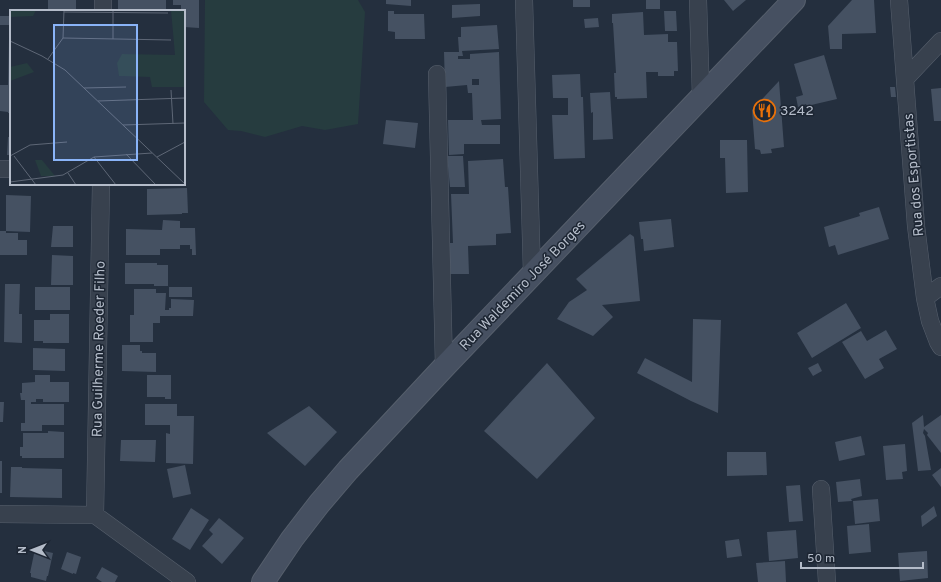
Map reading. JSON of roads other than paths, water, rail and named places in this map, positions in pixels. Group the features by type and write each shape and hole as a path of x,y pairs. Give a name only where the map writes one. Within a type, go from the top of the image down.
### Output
{"main road":[{"name":"Rua Waldemiro José Borges","path":"263,582 292,539 348,470 532,274 794,0"}],"street":[{"path":"524,0 532,274"},
{"path":"698,0 701,98"},
{"name":"Rua dos Esportistas","path":"900,0 916,226 925,298 930,321 941,347"},
{"path":"905,80 941,41"},
{"path":"437,74 444,367"},
{"name":"Rua Guilherme Roeder Filho","path":"95,515 100,185"},
{"path":"925,298 941,286"},
{"path":"821,489 828,582"},
{"path":"0,514 95,515 187,582"}],"place":[{"name":"3242","path":"765,110"}]}
